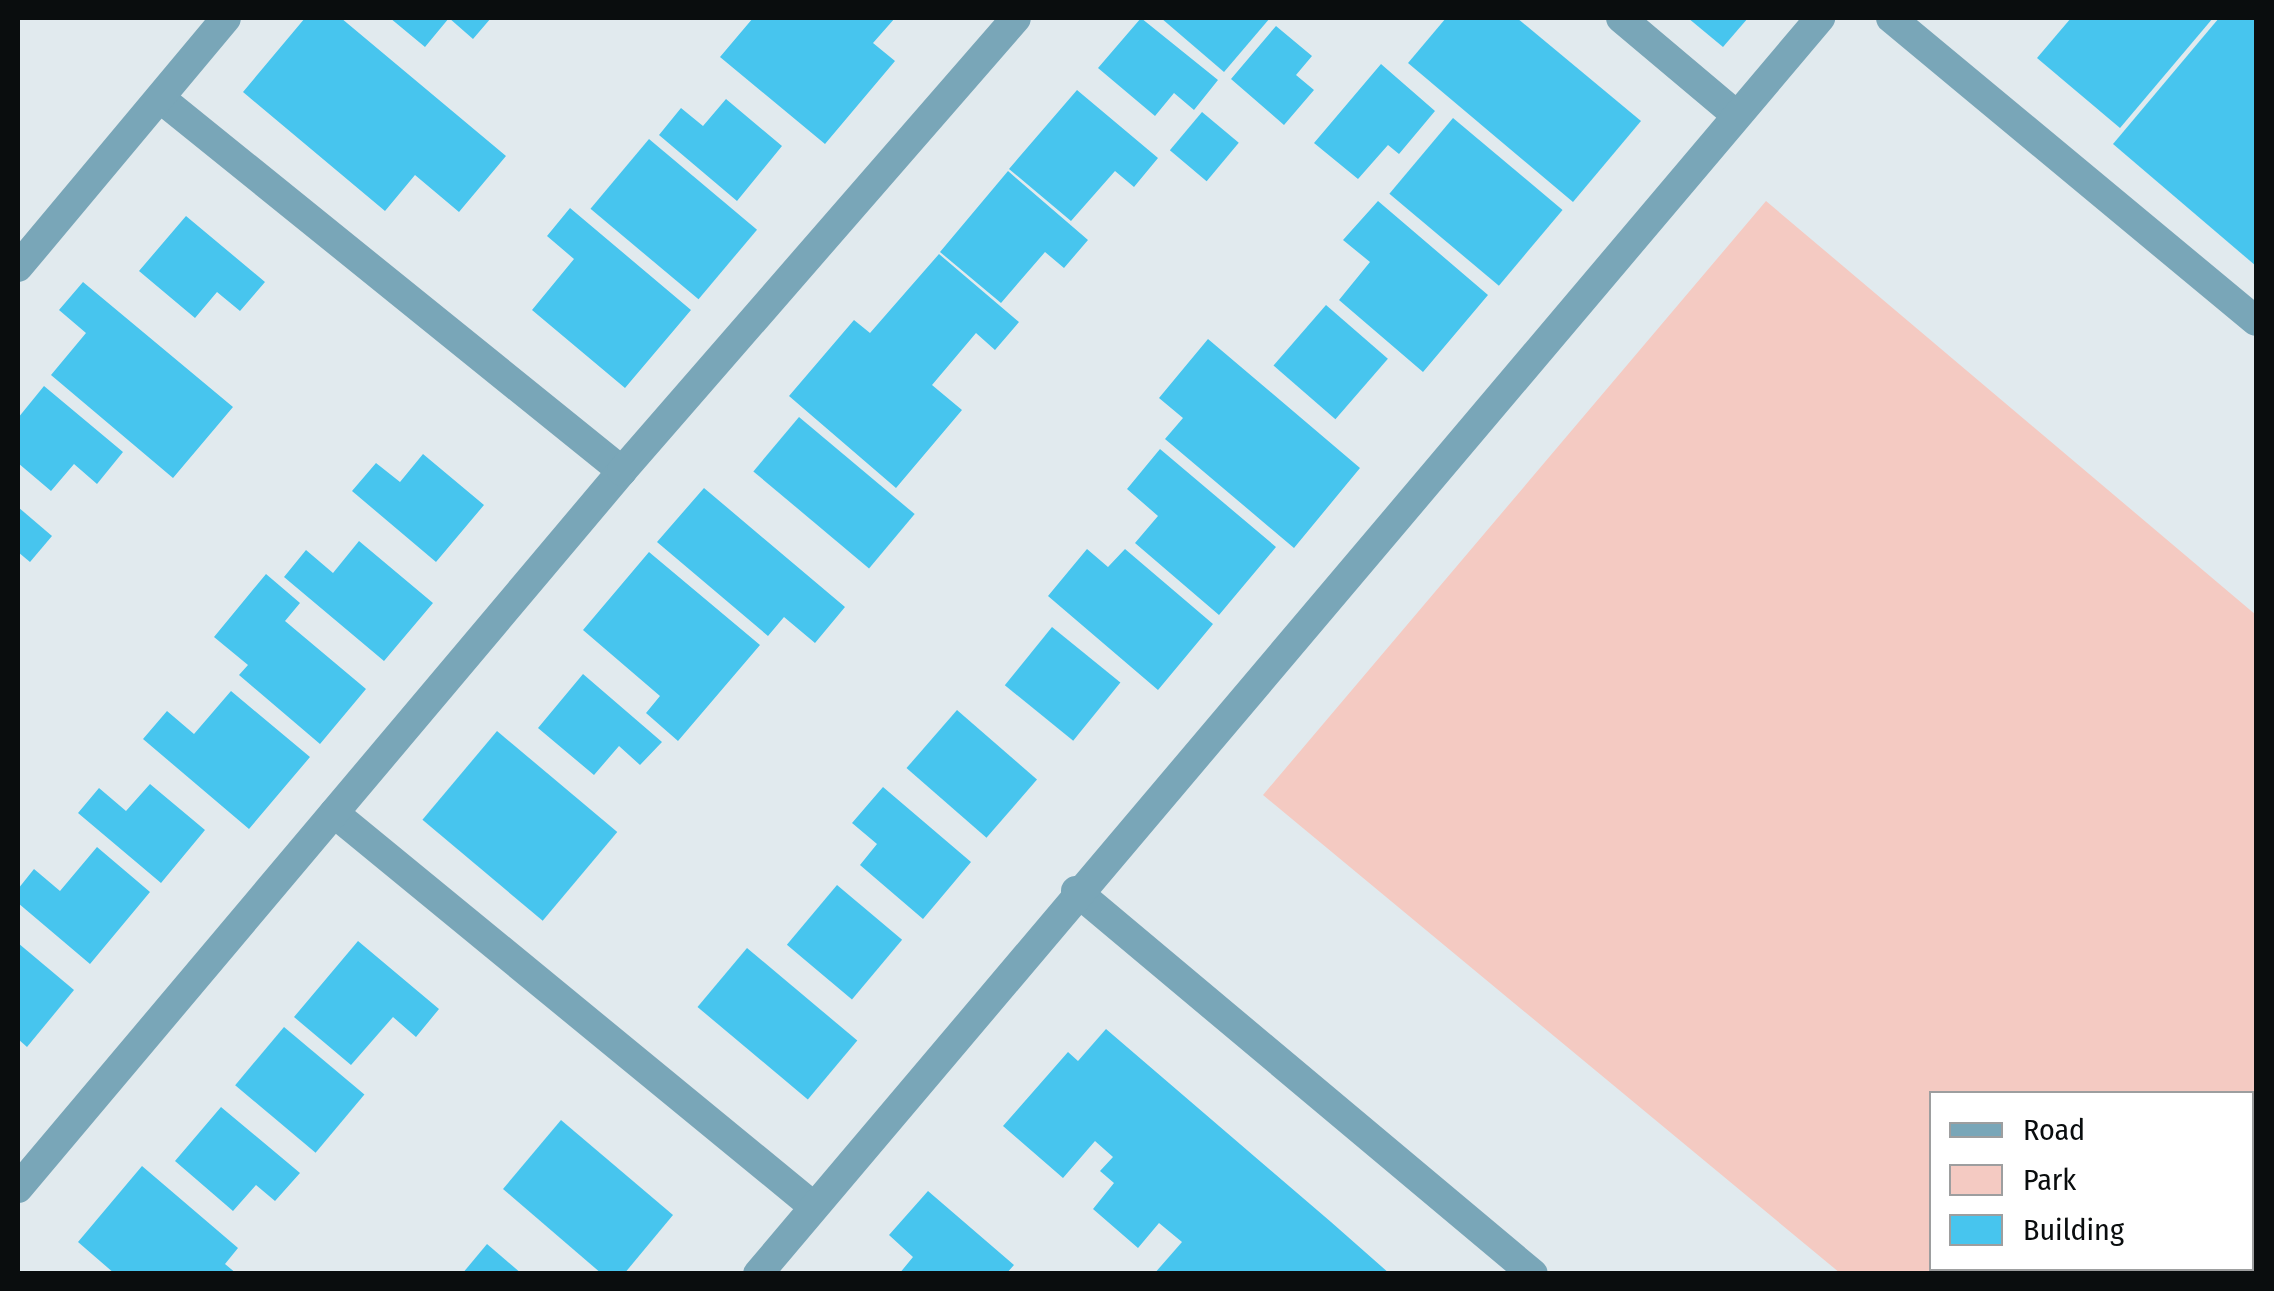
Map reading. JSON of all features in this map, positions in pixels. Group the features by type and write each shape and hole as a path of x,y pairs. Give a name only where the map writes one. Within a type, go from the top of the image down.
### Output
{"street":[{"path":"18,267 226,18"},
{"path":"18,1188 622,471 1016,18"},
{"path":"1621,18 1736,114"},
{"path":"758,1274 1076,891 1820,18"},
{"path":"1891,18 2256,321"},
{"path":"160,98 622,471"},
{"path":"334,813 813,1206"},
{"path":"1076,891 1533,1274"}],"green space":[{"path":"1766,201 2256,615 2256,1273 1840,1273 1263,795"}],"building":[{"path":"305,18 341,18 506,156 459,212 415,175 385,211 243,92"},
{"path":"390,18 449,18 425,47"},
{"path":"449,18 491,18 473,39"},
{"path":"753,18 895,18 873,43 895,61 825,144 720,57"},
{"path":"1141,18 1218,80 1194,110 1174,93 1155,116 1098,68"},
{"path":"1161,18 1270,18 1224,72"},
{"path":"1446,18 1517,18 1641,121 1573,202 1408,63"},
{"path":"1688,18 1748,18 1723,47"},
{"path":"2071,18 2213,18 2120,128 2037,58"},
{"path":"2219,18 2256,18 2256,266 2113,144"},
{"path":"1276,26 1312,56 1296,75 1314,90 1284,125 1231,79"},
{"path":"1381,64 1435,111 1399,154 1388,145 1358,179 1314,143"},
{"path":"1077,90 1158,158 1134,187 1115,171 1071,221 1009,169"},
{"path":"726,99 782,146 737,201 659,135 681,108 703,126"},
{"path":"1202,112 1239,143 1207,181 1170,150"},
{"path":"1453,118 1563,210 1499,286 1389,194"},
{"path":"649,139 757,230 699,299 591,209"},
{"path":"1008,171 1088,240 1064,268 1045,252 1001,303 940,252"},
{"path":"1378,201 1488,295 1423,372 1339,300 1370,262 1343,240"},
{"path":"570,208 691,310 625,388 532,310 574,259 547,236"},
{"path":"186,216 265,282 240,311 217,292 195,318 139,271"},
{"path":"939,254 1019,322 995,350 976,333 932,385 962,410 896,488 789,396 854,320 870,333"},
{"path":"83,282 233,407 173,478 51,375 86,333 59,310"},
{"path":"1326,305 1388,359 1335,419 1274,365"},
{"path":"1208,339 1360,468 1294,548 1165,439 1183,418 1159,398"},
{"path":"44,386 123,452 97,484 74,464 51,491 18,463 18,418"},
{"path":"799,417 915,514 869,568 753,471"},
{"path":"1160,449 1276,547 1219,615 1135,543 1158,516 1127,489"},
{"path":"423,454 484,505 436,562 352,491 376,463 400,482"},
{"path":"704,488 845,607 815,643 784,617 768,636 657,542"},
{"path":"18,507 52,536 30,562 18,552"},
{"path":"359,541 433,603 384,661 284,577 306,550 333,573"},
{"path":"1087,549 1108,567 1125,549 1213,624 1158,690 1048,596"},
{"path":"649,552 760,645 678,741 646,713 660,696 583,630"},
{"path":"266,574 300,603 285,621 366,689 320,744 239,675 248,665 214,637"},
{"path":"1052,627 1120,682 1073,741 1005,685"},
{"path":"583,674 662,742 640,765 619,746 594,775 538,728"},
{"path":"231,691 310,757 249,829 143,739 167,711 194,734"},
{"path":"957,710 1037,780 986,838 906,768"},
{"path":"497,731 617,832 543,921 422,820"},
{"path":"150,784 205,830 161,883 78,813 99,788 126,811"},
{"path":"883,787 971,862 923,919 860,865 877,844 852,823"},
{"path":"97,847 150,892 90,964 18,903 18,889 34,869 60,891"},
{"path":"837,885 902,940 852,999 787,945"},
{"path":"358,941 439,1009 416,1037 393,1017 351,1065 294,1017"},
{"path":"18,943 74,990 27,1047 18,1039"},
{"path":"747,948 857,1041 808,1100 698,1007"},
{"path":"284,1027 364,1094 316,1153 235,1085"},
{"path":"1106,1029 1390,1274 1154,1274 1182,1242 1159,1223 1138,1248 1093,1209 1114,1183 1100,1171 1113,1157 1095,1141 1063,1178 1003,1126 1068,1052 1078,1061"},
{"path":"221,1107 300,1173 275,1201 256,1185 233,1211 175,1161"},
{"path":"561,1120 673,1215 624,1274 602,1274 503,1189"},
{"path":"142,1166 238,1248 225,1264 237,1274 115,1274 78,1242"},
{"path":"928,1191 1014,1265 1006,1274 899,1274 913,1257 889,1235"},
{"path":"487,1244 522,1274 462,1274"}]}
